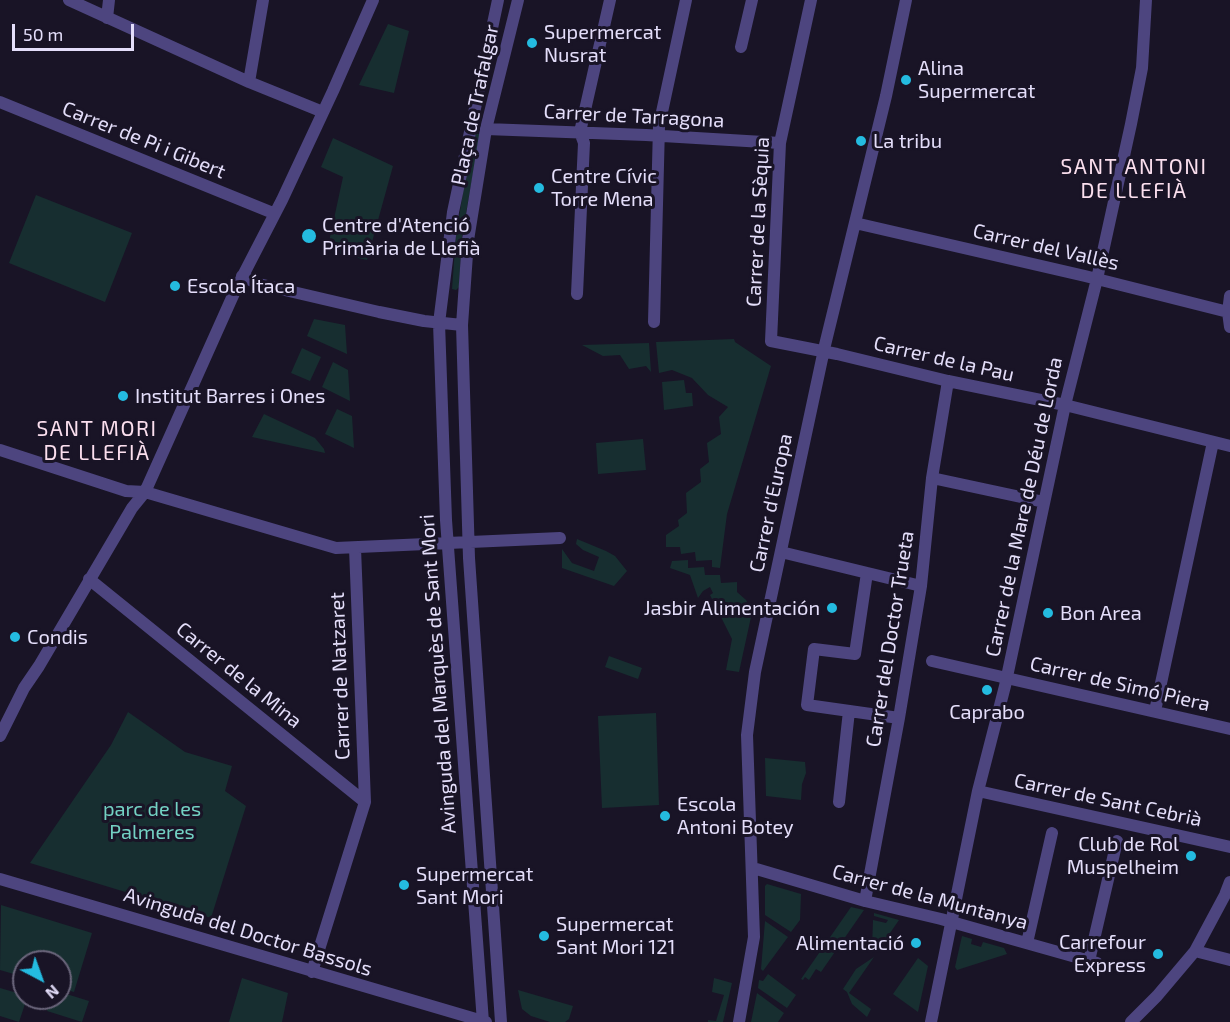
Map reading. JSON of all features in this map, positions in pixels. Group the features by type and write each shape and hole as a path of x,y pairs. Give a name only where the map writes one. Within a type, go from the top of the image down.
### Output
{"street":[{"path":"69,0 249,82 323,112"},
{"path":"107,18 109,0"},
{"path":"249,82 263,0"},
{"path":"0,736 24,688 132,508 145,492 242,276 273,213 282,200 373,0"},
{"name":"Plaça de Trafalgar","path":"439,323 453,212 498,0"},
{"name":"Plaça de Trafalgar","path":"462,325 468,240 486,129 518,0"},
{"path":"577,294 584,143 580,132 610,0"},
{"path":"654,322 661,115 686,0"},
{"path":"741,47 752,0"},
{"name":"Carrer de la Sèquia","path":"771,341 780,143 811,0"},
{"name":"Carrer d'Europa","path":"739,1022 754,937 747,735 755,672 824,351 906,0"},
{"name":"Carrer de la Mare de Déu de Lorda","path":"931,1022 978,791 1007,678 1065,405 1097,279 1142,68 1146,0"},
{"name":"Carrer de Pi i Gibert","path":"0,102 273,213"},
{"name":"Carrer de Tarragona","path":"486,129 780,143"},
{"name":"Carrer del Vallès","path":"855,223 1228,312"},
{"path":"242,276 259,284 379,312 462,325"},
{"path":"1230,296 1228,312 1230,327"},
{"name":"Avinguda del Marquès de Sant Mori","path":"439,323 447,545 484,1022"},
{"name":"Avinguda del Marquès de Sant Mori","path":"462,325 469,543 501,1022"},
{"name":"Carrer de la Pau","path":"771,341 1065,405 1230,446"},
{"name":"Carrer del Doctor Trueta","path":"865,902 921,586 932,478 948,381"},
{"path":"1155,711 1213,442"},
{"path":"0,450 126,491 145,492 336,548 447,545 560,538"},
{"path":"932,478 1044,502"},
{"name":"Carrer de Natzaret","path":"312,972 365,802 355,548"},
{"path":"781,552 921,586"},
{"path":"867,573 855,654 814,650 807,705 899,718"},
{"name":"Carrer de la Mina","path":"89,579 365,802"},
{"name":"Carrer de Simó Piera","path":"932,661 1230,729"},
{"path":"839,802 849,711"},
{"name":"Carrer de Sant Cebrià","path":"978,791 1230,847"},
{"path":"1027,943 1053,833"},
{"name":"Carrer de la Muntanya","path":"753,868 865,902 952,922 1093,962 1117,841"},
{"name":"Avinguda del Doctor Bassols","path":"0,879 484,1022"},
{"path":"1131,1022 1157,996 1195,951 1230,882"},
{"path":"1195,951 1230,960"}],"green space":[{"path":"388,24 409,31 394,93 359,85"},
{"path":"473,133 480,134 462,236 459,287 456,290 452,289 456,235"},
{"path":"333,138 393,166 367,260 327,251 343,177 321,167"},
{"path":"36,195 132,233 105,302 9,263"},
{"path":"314,319 345,325 347,354 307,336"},
{"path":"734,339 735,342 771,366 727,514 720,568 712,567 712,560 696,561 695,552 681,554 680,547 666,547 666,535 679,526 678,520 687,513 686,493 701,482 700,469 709,462 707,443 721,434 719,417 728,407 708,395 692,378 672,370 659,373 656,342"},
{"path":"649,343 651,372 646,366 629,369 620,355 603,356 582,345"},
{"path":"302,348 321,357 310,381 291,373"},
{"path":"333,362 348,370 350,401 322,387"},
{"path":"684,380 686,393 692,393 693,406 664,410 662,382"},
{"path":"337,409 352,416 354,448 325,434"},
{"path":"264,414 315,438 325,453 252,437"},
{"path":"643,439 646,470 598,474 596,443"},
{"path":"577,539 615,556 627,571 614,586 562,568 562,549 572,563 594,571 599,557 583,550 576,544"},
{"path":"688,560 688,568 704,567 705,575 720,575 721,583 737,582 737,592 750,607 751,617 739,672 726,670 732,639 710,595 713,593 710,587 698,598 690,575 670,568 672,561"},
{"path":"609,656 642,668 638,679 605,667"},
{"name":"parc de les Palmeres","path":"128,712 185,752 232,766 225,791 246,806 211,918 30,863 111,745"},
{"path":"656,713 659,805 602,808 598,716"},
{"path":"765,758 805,762 806,773 802,784 801,800 766,796"},
{"path":"767,884 801,894 800,920 791,932 765,915 765,886"},
{"path":"1,905 92,933 74,992 72,991 72,950 12,950 12,974 0,970"},
{"path":"851,907 864,910 821,972 816,969 809,980 805,977 801,979"},
{"path":"874,913 899,920 877,952 872,949 873,920 886,923 888,920 874,916"},
{"path":"765,921 788,937 763,971 761,969"},
{"path":"962,936 972,939 971,944 981,947 983,942 1004,948 1007,954 957,970 955,967"},
{"path":"874,957 849,993 871,1009 867,1017 852,1004 847,992 843,989 856,969"},
{"path":"918,958 928,966 918,1012 893,994"},
{"path":"768,974 796,995 787,1008 758,988 759,980 763,981"},
{"path":"242,978 288,993 282,1022 229,1022"},
{"path":"714,978 732,983 723,1022 708,1022 708,1020 716,1021 724,995 712,992"},
{"path":"0,988 12,992 12,1010 23,1010 19,1022 0,1016"},
{"path":"518,990 573,1006 569,1019 565,1022 550,1022 531,1016 522,1009"},
{"path":"757,993 784,1013 778,1022 751,1022"},
{"path":"72,996 89,1001 82,1022 47,1011 72,1010"}],"place":[{"name":"Supermercat Nusrat","path":"532,43"},
{"name":"Alina Supermercat","path":"906,80"},
{"name":"La tribu","path":"861,141"},
{"name":"Centre Cívic Torre Mena","path":"539,188"},
{"name":"Centre d'Atenció Primària de Llefià","path":"309,236"},
{"name":"Escola Ítaca","path":"175,286"},
{"name":"Institut Barres i Ones","path":"123,396"},
{"name":"Jasbir Alimentación","path":"832,608"},
{"name":"Bon Area","path":"1048,613"},
{"name":"Condis","path":"15,637"},
{"name":"Caprabo","path":"987,690"},
{"name":"Escola Antoni Botey","path":"665,816"},
{"name":"Club de Rol Muspelheim","path":"1191,856"},
{"name":"Supermercat Sant Mori","path":"404,885"},
{"name":"Supermercat Sant Mori 121","path":"544,936"},
{"name":"Alimentació","path":"916,943"},
{"name":"Carrefour Express","path":"1158,954"}],"district":[{"name":"SANT ANTONI DE LLEFIÀ","path":"1134,179"},
{"name":"SANT MORI DE LLEFIÀ","path":"97,441"}]}
